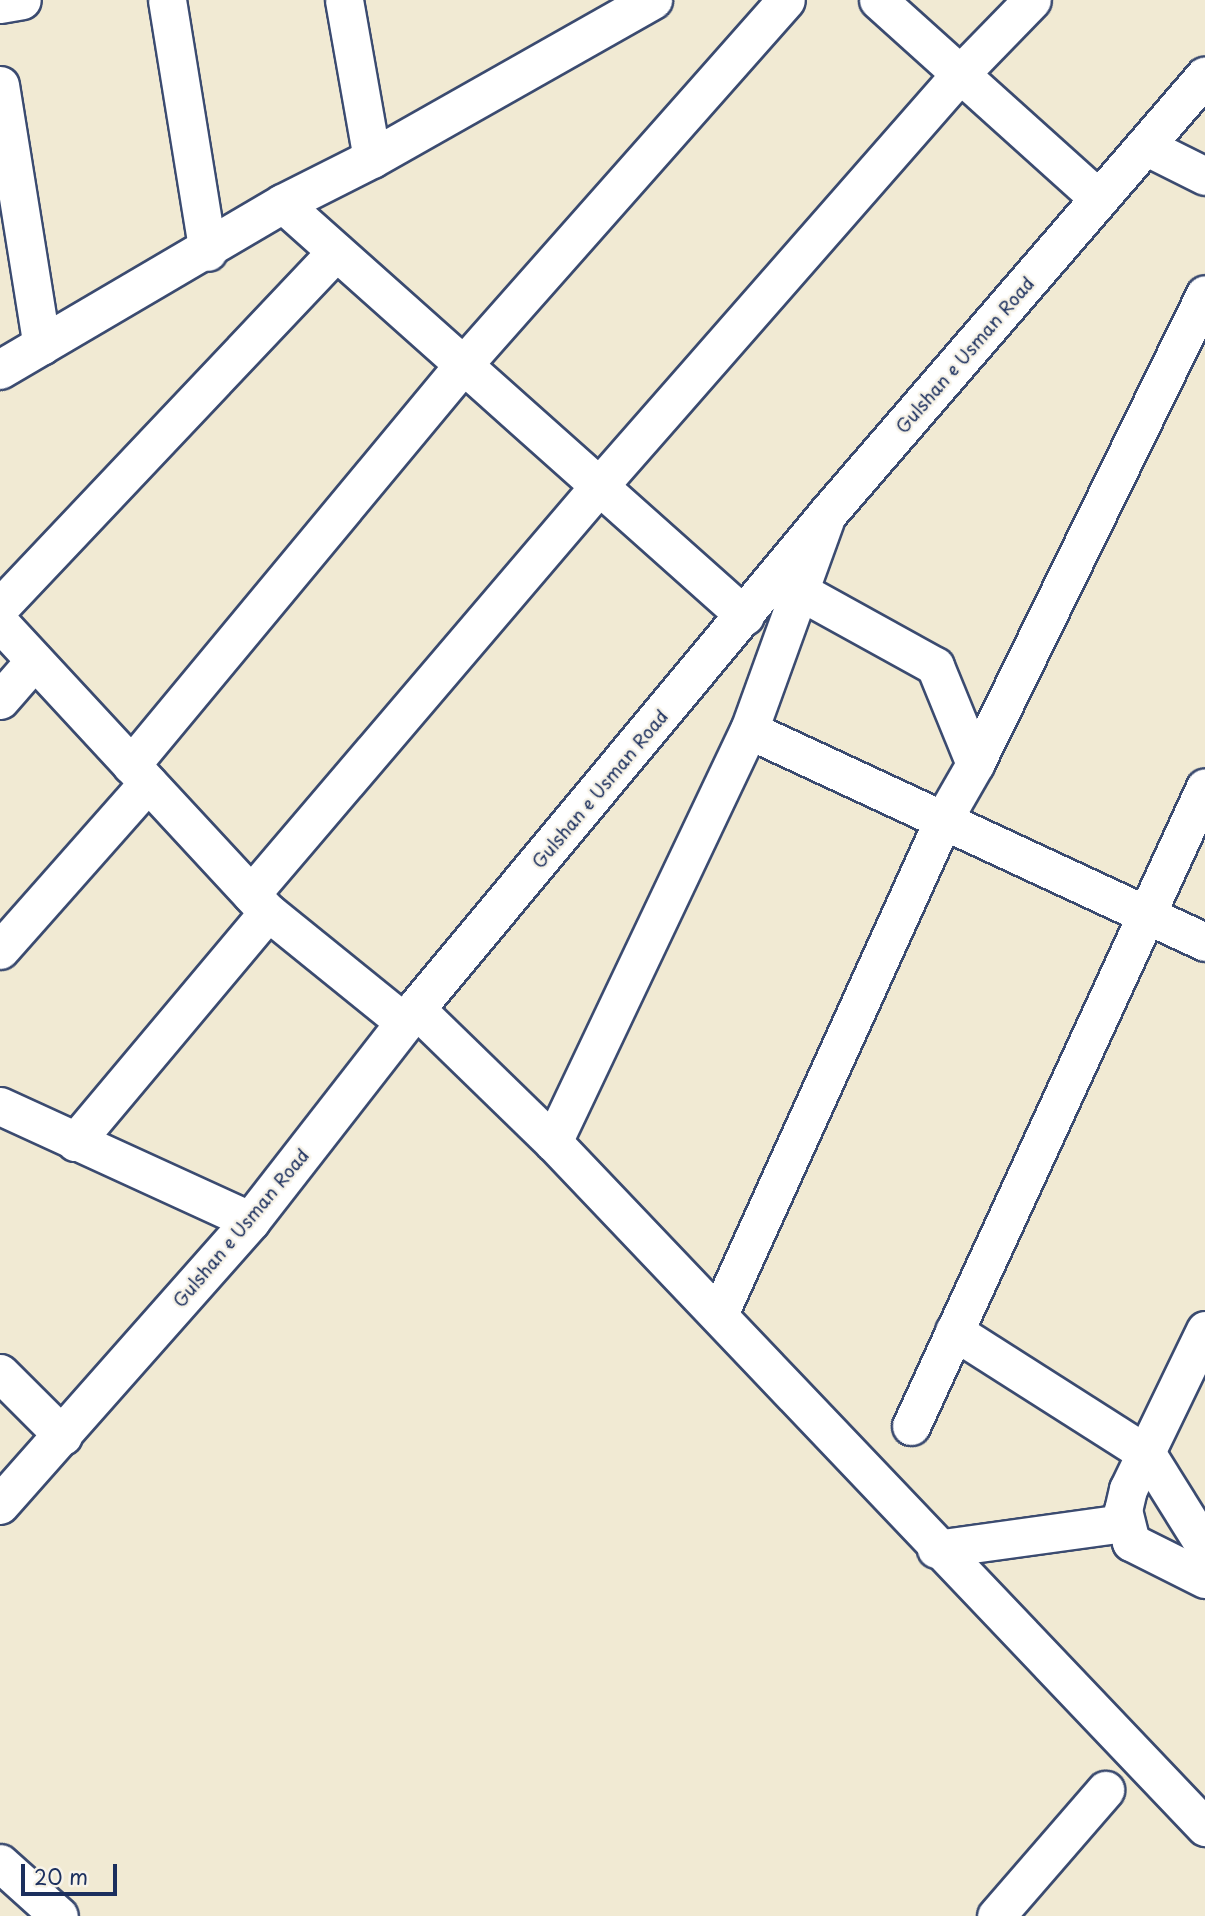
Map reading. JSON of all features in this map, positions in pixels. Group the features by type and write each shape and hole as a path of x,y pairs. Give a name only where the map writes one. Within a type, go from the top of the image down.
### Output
{"street":[{"path":"0,4 22,0"},
{"path":"167,0 208,252"},
{"path":"344,0 372,159"},
{"path":"0,370 208,252 283,204 372,159 653,0"},
{"path":"0,950 463,365 786,0"},
{"path":"878,0 1099,199"},
{"path":"75,1142 259,903 598,486 960,74 1032,0"},
{"name":"Gulshan e Usman Road","path":"0,1504 251,1221 410,1016 827,515 1205,77"},
{"path":"0,85 43,346"},
{"path":"1145,146 1205,176"},
{"path":"283,204 745,616"},
{"path":"0,607 336,252"},
{"path":"719,1314 944,818 975,764 1205,294"},
{"path":"553,1142 749,730 827,515"},
{"path":"801,592 935,666 975,764"},
{"path":"0,623 259,903 410,1016 553,1142 719,1314 936,1549 1204,1824"},
{"path":"0,700 34,660"},
{"path":"749,730 944,818 1205,942"},
{"path":"911,1426 1144,913 1205,787"},
{"path":"0,1106 251,1221"},
{"path":"1205,1330 1128,1489 1124,1523 1131,1542 1143,1552 1205,1580"},
{"path":"954,1331 1147,1454 1205,1547"},
{"path":"0,1373 63,1436"},
{"path":"936,1549 1124,1523"},
{"path":"996,1916 1105,1790"},
{"path":"0,1863 60,1916"}]}
